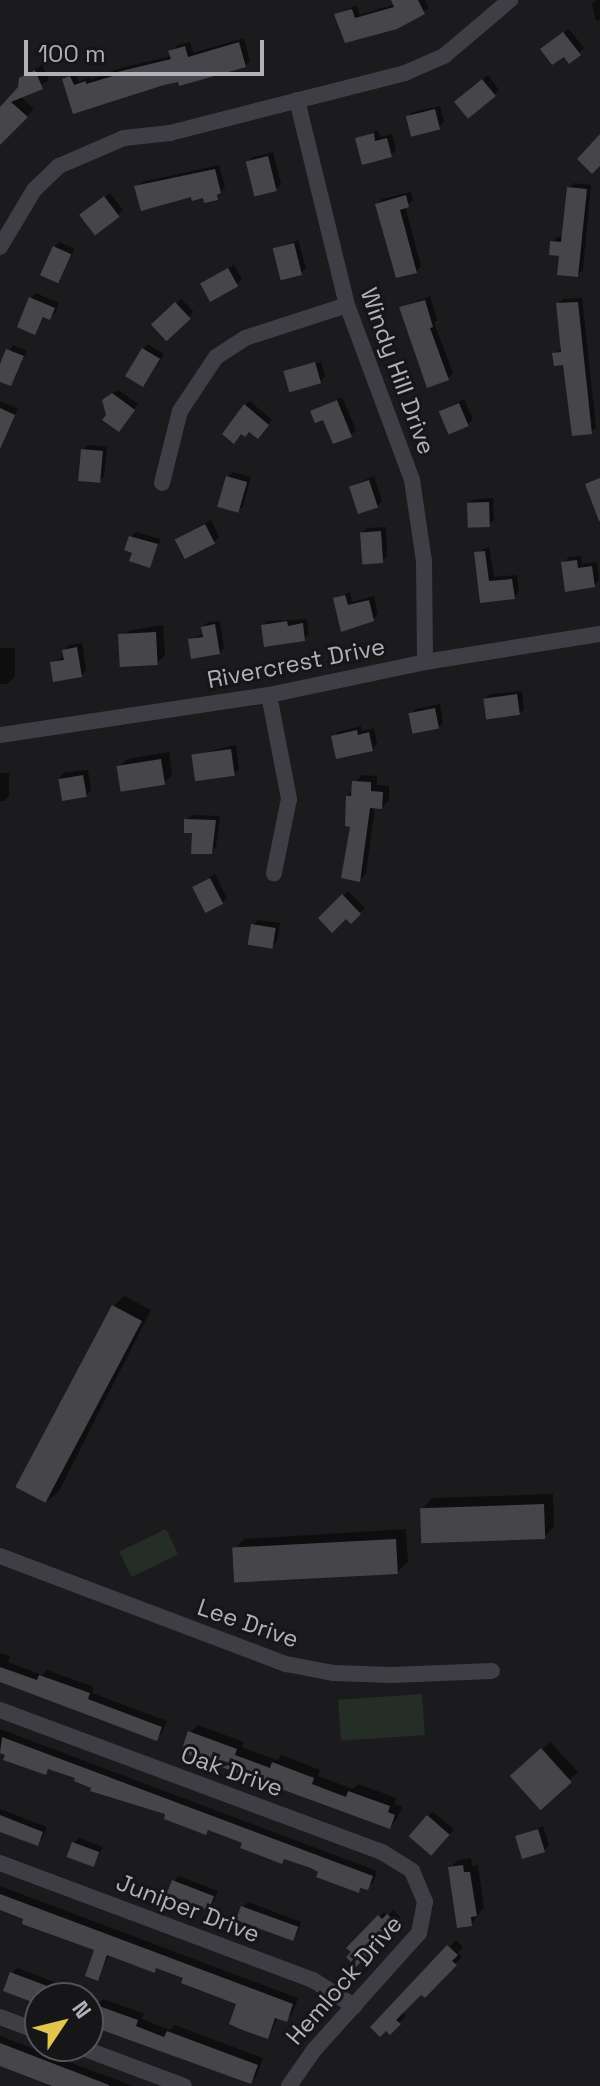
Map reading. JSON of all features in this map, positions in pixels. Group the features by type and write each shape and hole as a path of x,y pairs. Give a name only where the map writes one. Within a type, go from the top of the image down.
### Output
{"street":[{"path":"0,247 34,190 59,166 124,138 170,133 405,73 444,56 510,0"},
{"name":"Windy Hill Drive","path":"297,100 347,305 412,480 424,561 425,662"},
{"path":"162,483 180,411 216,357 245,338 347,305"},
{"name":"Rivercrest Drive","path":"0,735 269,695 425,662 600,634"},
{"path":"269,695 289,799 274,873"},
{"name":"Lee Drive","path":"0,1556 286,1664 334,1673 391,1675 492,1671"},
{"name":"Oak Drive","path":"0,1710 395,1858 412,1871 425,1902"},
{"name":"Juniper Drive","path":"0,1863 313,1980 354,2006"},
{"name":"Hemlock Drive","path":"289,2086 309,2056 412,1945 424,1921 425,1902"},
{"path":"0,2017 24,2026"},
{"path":"104,2056 184,2086"}],"shaded area":[{"path":"166,1529 178,1554 132,1577 119,1552"},
{"path":"422,1694 425,1735 341,1741 338,1700"}],"building":[{"path":"391,0 418,0 425,14 397,29 345,43 334,14 352,9 355,18 394,7"},
{"path":"563,32 581,55 569,64 564,57 552,65 540,49"},
{"path":"239,42 246,67 179,86 178,82 164,85 73,114 62,79 70,76 74,85 86,81 86,84 113,76 113,73 171,59 168,51 185,46 188,57"},
{"path":"35,70 43,89 11,102 28,117 0,145 0,107 18,87 19,78"},
{"path":"482,79 496,96 468,119 454,102"},
{"path":"435,109 440,129 411,137 406,116"},
{"path":"374,133 375,141 387,138 392,157 362,165 355,138"},
{"path":"600,134 600,166 592,174 577,159"},
{"path":"268,156 277,191 254,196 246,162"},
{"path":"215,169 221,193 217,195 218,200 204,203 203,198 192,201 191,197 141,211 134,186"},
{"path":"567,187 587,189 578,277 557,275 559,256 549,255 550,241 561,242"},
{"path":"406,195 409,207 400,210 417,273 396,278 375,204"},
{"path":"104,196 120,217 95,235 79,215"},
{"path":"294,243 302,275 281,280 273,248"},
{"path":"53,246 71,254 58,283 40,275"},
{"path":"228,268 238,286 210,302 200,284"},
{"path":"29,297 55,308 50,320 43,317 35,335 17,327"},
{"path":"425,300 433,327 430,328 449,380 427,388 399,307"},
{"path":"175,302 191,319 167,341 151,325"},
{"path":"578,302 592,434 572,436 563,365 554,366 552,353 561,352 556,303"},
{"path":"142,348 160,359 143,387 125,376"},
{"path":"6,349 24,356 11,386 0,382 0,364"},
{"path":"315,362 321,383 289,392 283,371"},
{"path":"112,393 135,410 119,432 102,420 106,415 102,400"},
{"path":"337,400 352,437 333,444 323,420 315,423 310,411"},
{"path":"459,403 469,426 449,435 439,412"},
{"path":"244,404 269,425 258,439 249,432 245,437 241,434 234,444 222,434"},
{"path":"0,408 15,415 0,449"},
{"path":"81,449 103,451 100,483 78,481"},
{"path":"226,476 247,482 238,513 217,507"},
{"path":"600,478 600,521 599,521 585,484"},
{"path":"369,480 378,508 358,514 349,486"},
{"path":"489,502 490,527 468,528 467,503"},
{"path":"205,524 215,544 185,559 175,539"},
{"path":"381,531 383,563 362,564 360,532"},
{"path":"129,536 158,544 150,568 129,561 132,553 124,550"},
{"path":"485,551 489,581 512,579 515,599 480,603 474,552"},
{"path":"577,560 578,568 592,566 595,587 565,592 561,562"},
{"path":"345,595 348,605 369,600 374,621 341,632 333,598"},
{"path":"287,621 288,626 303,623 305,641 264,647 261,625"},
{"path":"215,624 220,654 191,659 188,639 203,637 201,627"},
{"path":"156,632 158,665 120,667 118,634"},
{"path":"77,647 82,677 53,682 50,662 64,660 62,650"},
{"path":"517,694 520,715 486,720 483,699"},
{"path":"435,708 439,729 413,734 408,713"},
{"path":"357,730 358,735 369,732 373,751 336,759 331,736"},
{"path":"231,749 235,776 195,781 191,755"},
{"path":"161,759 165,785 121,792 117,766"},
{"path":"83,775 87,797 62,801 58,779"},
{"path":"352,781 371,782 371,791 383,792 382,809 370,808 360,882 341,878 350,827 345,826 346,796 351,796"},
{"path":"184,819 216,820 212,854 191,854 192,833 184,833"},
{"path":"210,878 223,904 205,913 192,887"},
{"path":"342,894 361,914 351,924 346,919 332,933 318,918"},
{"path":"251,924 276,928 272,949 248,945"},
{"path":"112,1305 142,1321 45,1503 15,1487"},
{"path":"544,1504 545,1539 421,1543 420,1508"},
{"path":"396,1539 398,1574 234,1583 232,1548"},
{"path":"0,1667 37,1680 39,1675 90,1693 88,1699 162,1727 157,1741 0,1682"},
{"path":"188,1731 237,1749 235,1755 270,1768 272,1762 314,1778 312,1784 346,1797 348,1791 390,1806 388,1812 395,1815 390,1829 181,1752"},
{"path":"2,1737 373,1876 368,1890 360,1888 359,1893 316,1877 318,1872 311,1868 284,1859 282,1864 240,1848 242,1843 224,1836 208,1830 206,1835 164,1819 165,1814 90,1791 91,1788 74,1781 75,1778 48,1769 46,1775 3,1760 5,1755 0,1753"},
{"path":"541,1748 572,1782 541,1810 510,1776"},
{"path":"0,1815 43,1832 38,1846 0,1832"},
{"path":"427,1815 450,1835 431,1856 409,1836"},
{"path":"538,1829 545,1852 522,1859 515,1836"},
{"path":"72,1842 99,1852 94,1867 67,1857"},
{"path":"463,1865 464,1872 470,1872 477,1916 471,1917 472,1926 457,1928 448,1867"},
{"path":"172,1880 214,1896 209,1910 167,1894"},
{"path":"0,1894 293,2004 287,2022 275,2018 268,2039 245,2031 229,2024 236,2004 181,1983 183,1978 156,1968 155,1973 107,1955 98,1981 85,1976 94,1950 22,1924 23,1919 0,1910"},
{"path":"241,1906 298,1927 293,1941 236,1920"},
{"path":"387,1914 398,1924 356,1967 346,1957 351,1952 346,1948 378,1915 382,1919"},
{"path":"447,1945 458,1955 452,1961 457,1965 425,1998 421,1995 396,2020 401,2024 390,2035 386,2031 380,2037 370,2027"},
{"path":"10,1972 37,1982 24,1982 24,1999 3,1991"},
{"path":"104,2008 138,2020 136,2026 164,2037 167,2031 258,2065 251,2084 104,2031"},
{"path":"0,2043 24,2052 24,2062 49,2062 109,2086 52,2086 0,2066"}]}
